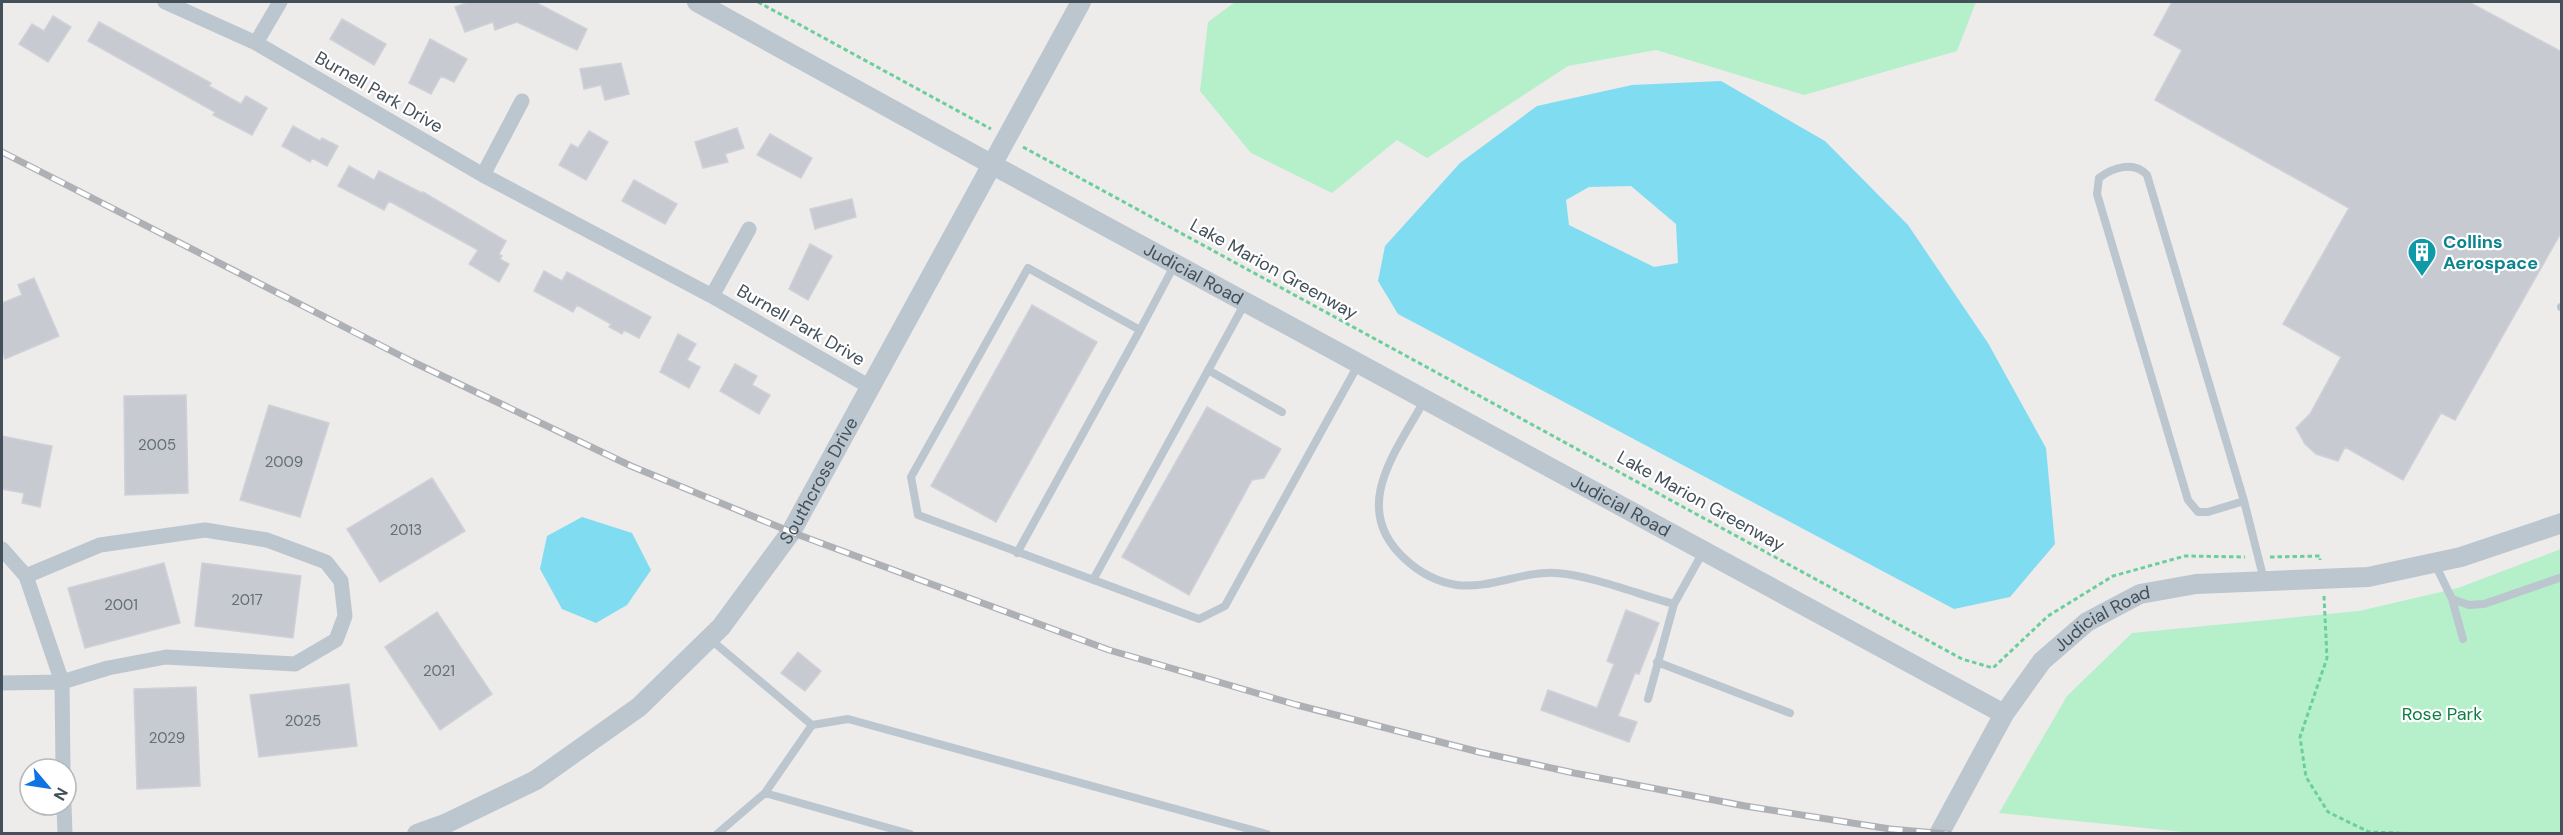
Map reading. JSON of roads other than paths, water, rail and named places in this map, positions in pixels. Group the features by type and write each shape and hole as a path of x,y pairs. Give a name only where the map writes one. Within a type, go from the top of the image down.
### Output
{"street":[{"name":"Burnell Park Drive","path":"165,2 256,43 483,175 712,296 870,387"},
{"path":"256,43 280,2"},
{"name":"Judicial Road","path":"697,2 2004,714 2042,661 2087,622 2140,594 2196,584 2368,577 2434,563 2511,542 2562,523"},
{"name":"Southcross Drive","path":"417,834 445,824 536,780 639,707 721,627 791,532 1082,2"},
{"path":"483,175 522,101"},
{"name":"Burnell Park Drive","path":"712,296 749,228"},
{"path":"2,683 20,685 62,682 108,668 166,657 296,663 336,640 345,615 341,581 326,562 267,540 205,530 100,545 26,576"},
{"path":"2,549 26,576 62,682 63,757"},
{"path":"1939,834 2004,714"},
{"path":"64,817 65,834"}],"lane":[{"path":"2244,501 2208,512 2198,512 2188,500 2097,194 2099,178 2104,174 2128,166 2136,166 2147,175 2244,501 2265,581"},
{"path":"1017,553 1175,264"},
{"path":"1140,330 1028,268 911,477 918,515 1199,619 1225,606 1358,363"},
{"path":"1093,580 1245,302"},
{"path":"1208,370 1282,412"},
{"path":"1425,400 1385,473 1378,498 1378,517 1387,536 1400,554 1417,569 1435,579 1456,585 1484,585 1553,573 1571,574 1674,604"},
{"path":"1648,699 1674,604 1703,550"},
{"path":"2434,563 2452,599 2463,639"},
{"path":"2452,599 2469,605 2484,604 2562,577"},
{"path":"709,638 812,725"},
{"path":"1658,662 1790,713"},
{"path":"717,834 765,793 812,725 848,719 1267,834"},
{"path":"765,793 910,834"}],"water":[{"path":"1721,81 1825,141 1908,225 1988,343 2046,448 2055,544 2010,597 1954,609 1398,314 1378,281 1385,246 1460,163 1537,106 1632,85","holes":["1631,186 1676,224 1678,263 1654,267 1569,225 1566,200 1589,187"]},
{"path":"582,517 632,533 651,570 627,605 596,623 562,609 540,569 547,536"}],"railway":[{"path":"2,152 411,361 631,466 791,532 1109,650 1297,705 1479,752 1574,773 1745,806 1890,829 1948,834"}],"place":[{"name":"Collins Aerospace","path":"2422,278"}],"park label":[{"name":"Rose Park","path":"2442,714"}]}
